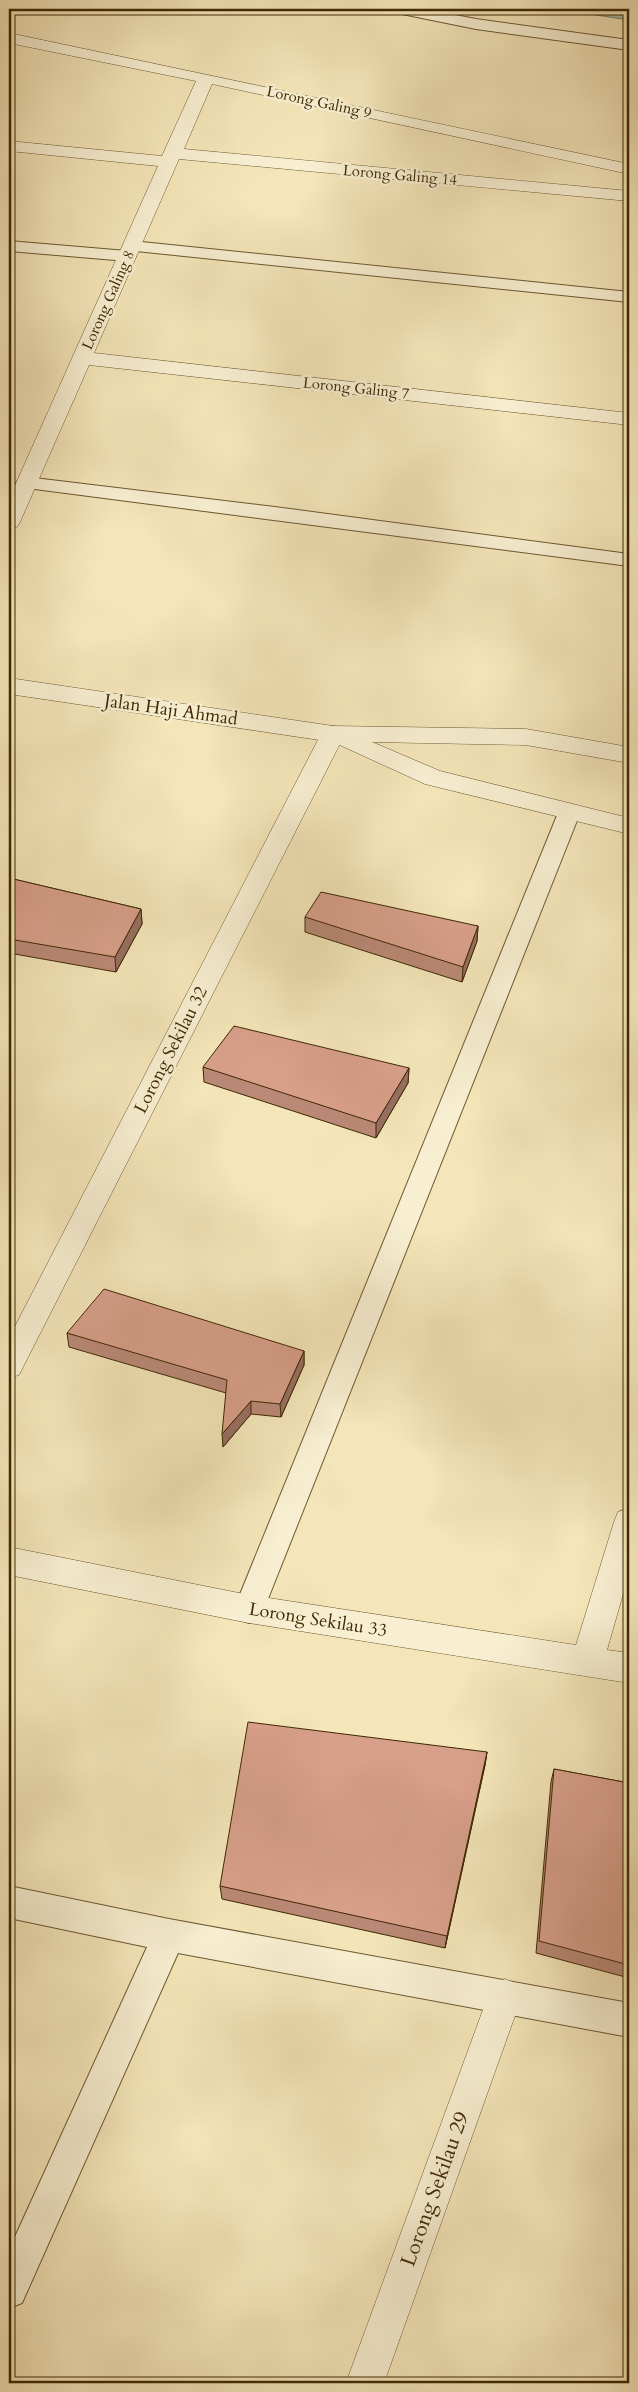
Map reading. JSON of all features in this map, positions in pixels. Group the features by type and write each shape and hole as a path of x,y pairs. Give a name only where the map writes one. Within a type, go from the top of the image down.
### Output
{"street":[{"name":"Lorong Galing 9","path":"9,38 206,78 629,169"},
{"name":"Lorong Galing 8","path":"10,514 26,483 206,78"},
{"path":"9,146 169,158"},
{"name":"Lorong Galing 14","path":"169,158 629,196"},
{"name":"Lorong Galing 7","path":"82,358 629,418"},
{"name":"Jalan Haji Ahmad","path":"9,686 333,734 439,734 526,737 629,754"},
{"name":"Jalan Haji Ahmad","path":"333,734 433,778 629,826"},
{"name":"Lorong Sekilau 32","path":"9,1366 333,734"},
{"path":"587,1662 629,1522"},
{"name":"Lorong Sekilau 33","path":"9,1561 249,1609 629,1668"},
{"name":"Lorong Sekilau 29","path":"365,2383 505,1996"}],"lane":[{"path":"402,9 476,24 629,45"},
{"path":"9,246 130,251 629,297"},
{"path":"26,483 285,514 629,560"},
{"path":"249,1609 569,812"},
{"path":"9,1902 169,1934 629,2020"},
{"path":"9,2290 169,1934"}],"shaded area":[{"path":"556,9 629,9 629,20"}],"building":[{"path":"9,878 141,909 115,957 9,939"},
{"path":"321,892 478,926 463,967 305,917"},
{"path":"234,1026 409,1068 376,1123 203,1067"},
{"path":"104,1289 304,1351 280,1404 251,1401 222,1434 227,1380 67,1333"},
{"path":"248,1722 487,1752 447,1936 220,1886"},
{"path":"554,1769 629,1783 629,1965 539,1941"}]}
